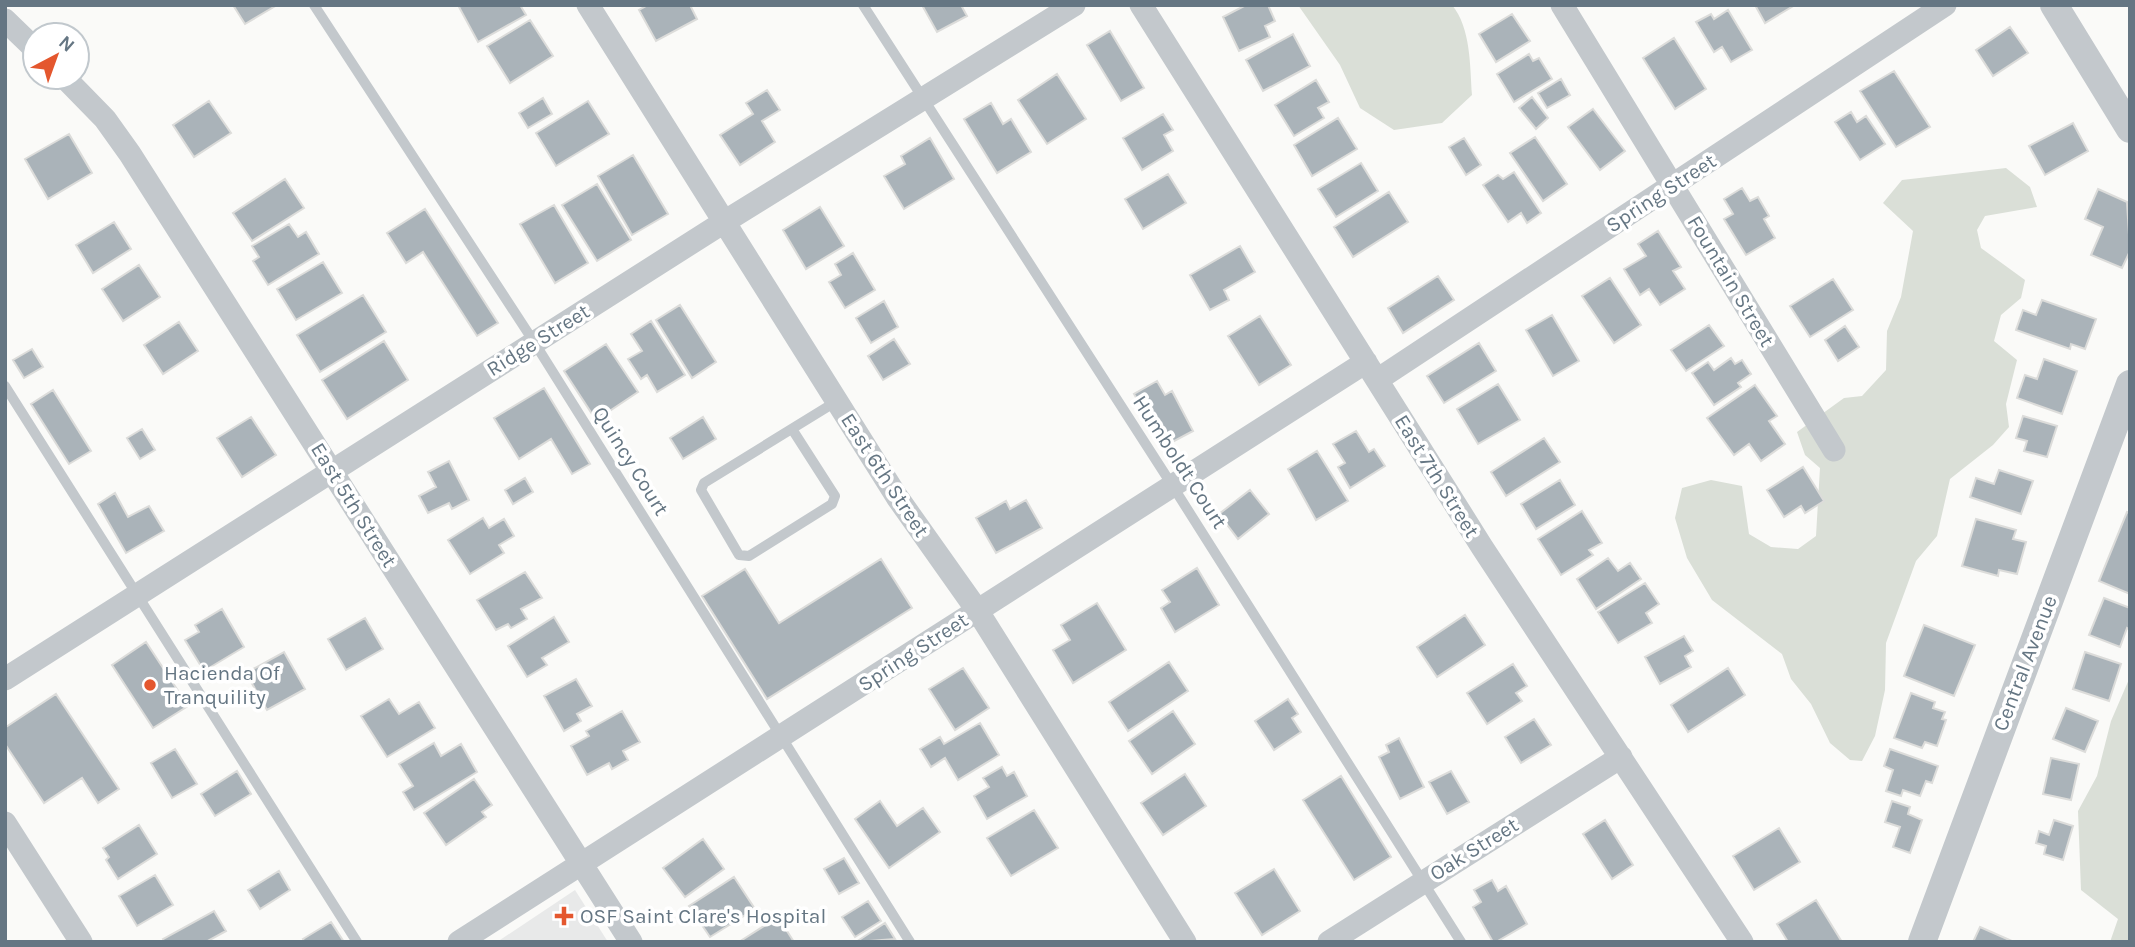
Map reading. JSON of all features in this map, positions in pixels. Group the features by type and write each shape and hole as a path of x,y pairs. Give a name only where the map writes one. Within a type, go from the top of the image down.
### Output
{"street":[{"name":"East 6th Street","path":"588,5 897,497 977,610 1185,942"},
{"name":"Ridge Street","path":"5,679 724,222 1074,5"},
{"name":"East 7th Street","path":"1141,5 1482,547 1742,942"},
{"name":"Fountain Street","path":"1562,5 1834,450"},
{"name":"Spring Street","path":"459,942 1172,485 1371,371 1673,186 1945,5"},
{"path":"2054,5 2130,129"},
{"path":"5,20 21,35"},
{"name":"East 5th Street","path":"78,91 105,119 130,154 632,942"},
{"name":"Central Avenue","path":"1922,942 2130,384"},
{"name":"Oak Street","path":"1329,942 1621,757"},
{"path":"5,823 81,942"}],"lane":[{"name":"Quincy Court","path":"314,5 534,342 910,942"},
{"name":"Humboldt Court","path":"863,5 1172,485 1461,942"},
{"path":"5,386 357,942"},
{"path":"792,429 835,496 832,504 749,556 739,555 701,490 704,484 792,429 837,401"}],"shaded area":[{"path":"1298,5 1452,5 1466,36 1472,95 1442,123 1394,130 1360,108 1340,65"},
{"path":"2006,168 2030,187 2037,207 1985,216 1977,230 1981,248 2025,280 2021,298 2001,315 1994,341 2017,360 2006,404 2009,427 1993,445 1950,479 1937,536 1916,561 1886,643 1885,690 1875,736 1862,761 1850,760 1830,743 1811,704 1791,679 1782,654 1712,600 1687,558 1675,518 1682,488 1711,480 1742,486 1749,534 1771,547 1798,549 1816,536 1820,468 1805,455 1797,432 1844,398 1862,396 1886,370 1887,331 1901,297 1913,231 1883,203 1902,180"},
{"path":"2130,677 2130,942 2110,942 2118,919 2081,890 2078,811 2097,776 2111,721"},
{"name":"OSF Saint Clare's Hospital","path":"575,890 608,942 497,942"}],"building":[{"path":"233,5 277,5 245,24"},
{"path":"520,5 526,15 478,42 459,7"},
{"path":"648,5 690,5 697,19 656,41 639,10"},
{"path":"922,5 961,5 967,16 937,32"},
{"path":"1246,5 1268,5 1275,21 1265,26 1270,37 1239,51 1223,17"},
{"path":"1755,5 1795,5 1765,23"},
{"path":"1728,10 1752,50 1731,62 1722,47 1714,52 1696,22 1711,14 1714,19"},
{"path":"1512,14 1530,41 1496,62 1479,34"},
{"path":"530,20 553,56 510,83 487,46"},
{"path":"2010,27 2028,53 1993,76 1976,50"},
{"path":"1110,31 1144,88 1121,101 1087,45"},
{"path":"1293,34 1310,66 1263,91 1246,60"},
{"path":"1674,38 1706,89 1675,109 1643,58"},
{"path":"1529,54 1533,61 1539,58 1552,79 1514,102 1497,74"},
{"path":"1894,71 1930,127 1896,147 1860,91"},
{"path":"1057,74 1086,119 1047,144 1018,100"},
{"path":"1561,79 1570,95 1547,108 1538,93"},
{"path":"1316,80 1329,102 1318,108 1324,118 1294,136 1275,105"},
{"path":"767,90 780,110 762,121 775,142 740,165 720,135 753,114 746,103"},
{"path":"1532,97 1548,118 1536,129 1519,108"},
{"path":"543,98 552,114 528,128 519,113"},
{"path":"209,101 231,133 194,157 173,125"},
{"path":"588,101 609,134 556,166 536,133"},
{"path":"991,103 1003,124 1011,119 1031,152 997,173 964,119"},
{"path":"1593,109 1625,151 1600,170 1568,127"},
{"path":"1851,112 1857,122 1866,116 1885,144 1860,160 1835,122"},
{"path":"1163,114 1173,130 1164,135 1173,151 1142,170 1123,138"},
{"path":"1338,118 1357,149 1312,176 1294,145"},
{"path":"2073,123 2088,151 2045,175 2029,146"},
{"path":"69,134 92,173 48,199 25,159"},
{"path":"1535,137 1567,184 1543,201 1510,153"},
{"path":"930,138 954,179 904,209 884,176 905,164 901,156"},
{"path":"1464,138 1481,165 1466,175 1449,147"},
{"path":"633,155 668,214 632,235 598,176"},
{"path":"1361,163 1378,191 1336,217 1318,189"},
{"path":"1514,172 1541,213 1527,223 1521,213 1508,222 1483,185 1498,175 1503,179"},
{"path":"1168,174 1186,203 1143,229 1125,199"},
{"path":"285,179 304,208 252,241 233,213"},
{"path":"597,184 631,240 597,261 562,205"},
{"path":"1742,188 1750,201 1758,197 1769,216 1764,219 1775,238 1746,255 1724,219 1733,214 1724,199"},
{"path":"2098,189 2127,202 2130,251 2122,268 2091,255 2103,227 2085,219"},
{"path":"1389,192 1408,222 1353,257 1334,227"},
{"path":"554,205 588,263 555,283 520,224"},
{"path":"820,207 844,246 806,269 783,230"},
{"path":"425,209 498,323 477,336 423,252 406,263 387,233"},
{"path":"114,222 131,249 93,273 76,245"},
{"path":"289,224 298,237 306,232 319,254 268,285 253,261 259,257 252,246"},
{"path":"1658,231 1681,267 1673,271 1685,289 1660,305 1649,289 1640,295 1624,269 1646,256 1638,244"},
{"path":"1240,246 1255,272 1224,290 1229,300 1210,310 1190,275"},
{"path":"853,253 875,290 845,308 829,282 841,275 835,264"},
{"path":"323,262 342,293 296,320 277,289"},
{"path":"139,265 160,297 123,321 102,289"},
{"path":"1438,276 1454,300 1403,333 1388,308"},
{"path":"1610,278 1641,325 1614,343 1582,296"},
{"path":"1833,279 1853,310 1810,337 1790,306"},
{"path":"363,295 386,332 320,372 297,335"},
{"path":"2042,300 2096,319 2085,349 2071,344 2070,349 2016,330 2023,310 2036,315"},
{"path":"884,301 898,327 871,343 856,318"},
{"path":"680,305 716,362 692,378 656,320"},
{"path":"1552,315 1579,361 1553,376 1526,330"},
{"path":"1260,316 1291,365 1259,385 1228,336"},
{"path":"651,321 685,375 657,392 647,375 641,379 628,359 642,351 631,334"},
{"path":"179,322 198,351 163,374 144,345"},
{"path":"1709,325 1724,346 1686,371 1671,350"},
{"path":"1845,326 1859,347 1838,361 1825,340"},
{"path":"894,339 910,364 883,380 868,356"},
{"path":"384,341 408,380 347,419 322,380"},
{"path":"1479,343 1496,371 1444,403 1427,376"},
{"path":"606,344 638,392 596,420 564,371"},
{"path":"32,349 43,367 24,378 13,360"},
{"path":"1731,358 1735,364 1742,360 1751,374 1738,383 1741,387 1714,405 1692,373 1708,362 1714,370"},
{"path":"2044,359 2077,371 2062,414 2017,398 2025,375 2037,379"},
{"path":"1157,381 1165,395 1172,391 1193,431 1163,447 1134,394"},
{"path":"1498,384 1520,420 1478,444 1457,409"},
{"path":"1755,385 1777,416 1769,421 1785,444 1761,461 1749,444 1734,455 1707,418"},
{"path":"544,388 590,464 572,474 551,439 519,459 494,418"},
{"path":"53,390 91,451 69,464 31,404"},
{"path":"2023,416 2057,426 2047,457 2024,451 2027,441 2016,438"},
{"path":"251,417 276,455 242,477 217,438"},
{"path":"703,417 716,439 683,459 670,438"},
{"path":"142,429 155,450 140,459 127,438"},
{"path":"1356,431 1369,452 1374,449 1385,466 1350,488 1338,467 1345,463 1333,444"},
{"path":"1544,438 1560,462 1506,496 1491,472"},
{"path":"1317,451 1348,501 1316,520 1288,469"},
{"path":"449,461 469,500 452,509 449,503 428,513 419,496 436,487 428,472"},
{"path":"1803,467 1824,501 1805,513 1801,506 1784,517 1767,490"},
{"path":"1999,470 2033,481 2021,514 1970,497 1976,478 1994,484"},
{"path":"525,478 533,492 513,504 505,490"},
{"path":"1560,480 1575,505 1536,529 1521,504"},
{"path":"1250,490 1269,514 1238,539 1219,514"},
{"path":"115,493 128,517 149,506 164,531 126,553 98,504"},
{"path":"1026,500 1042,528 996,553 976,518 1006,501 1010,509"},
{"path":"1582,511 1602,543 1589,550 1593,555 1561,575 1538,539"},
{"path":"2127,512 2130,513 2130,594 2099,581"},
{"path":"483,518 489,528 504,519 514,536 499,545 504,553 470,574 448,540"},
{"path":"1976,519 2016,530 2013,539 2026,542 2017,574 1999,570 1998,576 1962,566"},
{"path":"1608,558 1618,571 1630,563 1641,579 1596,609 1577,579"},
{"path":"881,559 912,608 767,699 702,596 745,569 779,623"},
{"path":"1197,568 1219,605 1175,632 1161,608 1170,602 1162,590"},
{"path":"525,572 542,598 521,609 527,619 511,628 508,624 496,630 477,600"},
{"path":"1645,583 1659,604 1646,613 1652,623 1618,643 1598,612"},
{"path":"2104,598 2130,608 2130,630 2127,628 2120,647 2089,635"},
{"path":"1097,603 1126,650 1073,683 1053,650 1070,640 1061,625"},
{"path":"222,609 244,647 204,671 185,640 199,632 195,625"},
{"path":"1465,615 1485,645 1437,677 1417,647"},
{"path":"554,617 569,642 542,658 547,665 527,677 508,646"},
{"path":"365,618 383,649 346,670 328,639"},
{"path":"1924,625 1975,645 1954,696 1904,676"},
{"path":"1684,636 1693,651 1685,656 1691,667 1660,684 1645,657"},
{"name":"Hacienda Of Tranquility","path":"146,642 188,706 153,728 112,665"},
{"path":"284,652 305,689 267,710 246,673"},
{"path":"2085,652 2121,664 2109,701 2073,689"},
{"path":"1169,662 1188,691 1128,731 1109,702"},
{"path":"1513,664 1527,686 1516,693 1522,701 1487,724 1467,693"},
{"path":"963,668 989,708 955,730 929,689"},
{"path":"1728,668 1745,695 1688,732 1671,705"},
{"path":"576,679 592,706 577,714 581,721 564,731 544,696"},
{"path":"1911,693 1935,702 1933,708 1945,712 1942,719 1946,720 1937,746 1925,742 1922,748 1894,738"},
{"path":"56,694 119,789 98,803 82,778 44,803 5,744 6,727"},
{"path":"389,699 399,714 419,702 435,728 387,757 361,716"},
{"path":"1288,699 1298,714 1292,718 1301,732 1274,750 1255,721"},
{"path":"2066,708 2098,721 2085,752 2053,739"},
{"path":"622,711 640,742 623,751 628,760 612,769 609,763 587,775 571,746 589,736 586,731"},
{"path":"1173,711 1195,744 1152,774 1129,741"},
{"path":"1534,719 1551,745 1521,763 1505,737"},
{"path":"980,723 999,755 958,780 945,758 931,767 920,749 940,737 944,744"},
{"path":"1399,738 1424,787 1400,799 1379,757 1389,752 1386,745"},
{"path":"434,743 441,756 461,744 477,772 414,810 403,792 413,786 399,764"},
{"path":"175,749 197,784 172,798 151,763"},
{"path":"1890,749 1938,766 1932,783 1926,781 1920,796 1903,790 1901,796 1886,791 1893,770 1884,766"},
{"path":"2051,758 2079,764 2071,800 2043,794"},
{"path":"1002,767 1007,776 1014,772 1027,796 987,819 974,796 989,787 983,778"},
{"path":"237,771 251,794 215,816 201,794"},
{"path":"1451,771 1469,802 1447,814 1429,782"},
{"path":"1185,774 1206,806 1163,835 1141,803"},
{"path":"1341,776 1391,857 1354,880 1303,800"},
{"path":"474,779 492,805 482,812 486,817 446,845 424,813"},
{"path":"880,801 897,826 923,808 940,832 889,868 855,819"},
{"path":"1892,801 1910,807 1908,814 1922,820 1910,853 1893,847 1900,827 1885,822"},
{"path":"1034,810 1058,848 1011,876 987,838"},
{"path":"1605,820 1633,865 1612,879 1583,834"},
{"path":"2054,820 2073,826 2063,860 2044,854 2046,846 2036,843 2039,831 2049,835"},
{"path":"139,825 157,854 118,879 106,860 109,857 103,848"},
{"path":"1779,828 1800,862 1754,890 1733,856"},
{"path":"703,839 724,869 685,897 663,868"},
{"path":"844,858 859,883 839,894 824,869"},
{"path":"1274,869 1300,911 1262,935 1235,893"},
{"path":"279,871 290,890 260,909 248,890"},
{"path":"155,875 173,905 137,926 119,896"},
{"path":"734,877 755,909 710,937 689,906"},
{"path":"1492,880 1498,891 1506,886 1527,924 1496,942 1493,942 1473,907 1481,902 1474,890"},
{"path":"1816,900 1842,942 1788,942 1777,924"},
{"path":"868,901 881,921 855,937 842,917"},
{"path":"214,911 226,931 206,942 165,942 163,939"},
{"path":"778,917 794,942 739,942"},
{"path":"331,922 344,942 305,942 303,939"},
{"path":"885,923 895,939 856,942"},
{"path":"1980,927 2014,942 1973,942"}],"place":[{"name":"Hacienda Of Tranquility","path":"150,685"},
{"name":"OSF Saint Clare's Hospital","path":"564,916"}]}
